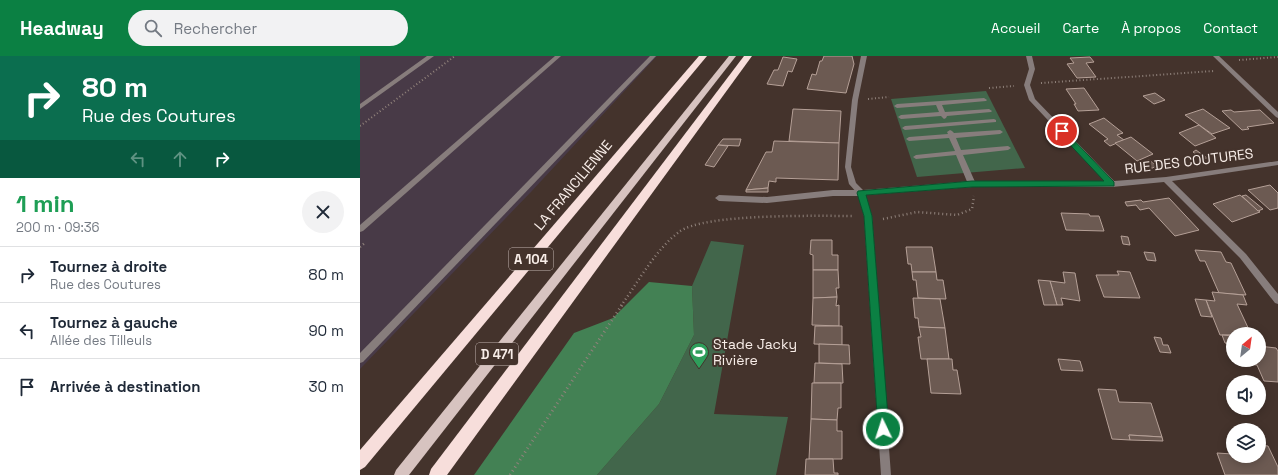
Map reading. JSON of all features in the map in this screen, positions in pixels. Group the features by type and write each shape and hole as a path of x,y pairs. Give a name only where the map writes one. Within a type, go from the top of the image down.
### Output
{"highway":[{"name":"LA FRANCILIENNE","path":"360,462 703,56"},
{"path":"437,475 748,56"}],"main road":[{"name":"D 471","path":"401,475 732,56"}],"street":[{"path":"360,107 431,56"},
{"path":"360,229 558,56"},
{"path":"360,359 653,56"},
{"path":"864,56 855,100 848,167 853,184 861,193 868,216 886,475"},
{"path":"1029,56 1032,69 1027,85 1032,100 1112,184"},
{"path":"1216,56 1278,116"},
{"path":"897,106 984,100"},
{"path":"938,104 972,184"},
{"path":"901,117 989,111"},
{"path":"905,128 994,121"},
{"path":"909,139 1000,132"},
{"path":"916,157 1008,148"},
{"name":"RUE DES COUTURES","path":"719,198 767,200 833,193 861,193 972,184 1112,184 1166,179 1278,163"},
{"path":"1166,179 1243,256 1278,300"}],"path":[{"path":"360,126 455,56"},
{"path":"1223,63 1253,58 1278,57"},
{"path":"510,475 593,346 645,272 665,246 680,231 693,225 784,216 868,216 878,219 895,218 915,212 928,212 945,216 961,215 972,209 975,198 972,184"}],"shaded area":[{"path":"360,56 657,56 530,193 360,369"}],"green space":[{"path":"986,91 1025,168 917,177 891,99"},
{"name":"Stade Jacky Rivière","path":"711,241 744,245 714,414 788,417 776,475 597,475 659,404 694,335 692,286"},
{"path":"649,282 692,286 694,335 659,404 597,475 474,475 574,333 613,318"}],"building":[{"path":"824,56 852,56 854,64 846,93 807,89 812,74 816,75 820,61 822,61"},
{"path":"783,57 797,59 792,72 788,71 783,86 767,84 774,70 778,70"},
{"path":"1090,57 1094,62 1086,63 1096,77 1077,78 1067,64 1074,63 1070,58"},
{"path":"1084,88 1099,110 1078,111 1074,104 1076,104 1066,89"},
{"path":"1155,93 1165,100 1154,104 1143,96"},
{"path":"793,109 841,111 839,143 789,141"},
{"path":"1203,109 1230,128 1212,134 1185,115"},
{"path":"1231,110 1234,112 1260,110 1274,123 1247,127 1249,129 1242,130 1222,111"},
{"path":"1104,118 1123,133 1117,135 1124,140 1110,146 1104,141 1108,139 1089,124"},
{"path":"1199,125 1216,138 1195,146 1179,133"},
{"path":"1131,137 1153,154 1137,161 1115,143"},
{"path":"723,139 741,139 739,146 718,145"},
{"path":"774,141 839,143 838,180 776,178 776,182 769,181 768,188 746,190 766,152 772,152"},
{"path":"718,145 728,146 714,167 705,165"},
{"path":"1196,150 1207,158 1202,159 1193,152"},
{"path":"1149,160 1157,166 1150,169 1142,162"},
{"path":"1270,185 1278,193 1278,208 1270,210 1248,190"},
{"path":"768,188 768,192 746,192 746,190"},
{"path":"1240,195 1260,212 1232,222 1213,204"},
{"path":"1246,195 1263,209 1258,211 1242,196"},
{"path":"1169,198 1199,230 1175,236 1149,208 1140,210 1136,205 1127,206 1125,202 1141,200 1143,202"},
{"path":"1061,213 1089,214 1090,216 1099,216 1104,231 1066,230"},
{"path":"1121,236 1128,237 1130,245 1123,244"},
{"path":"811,240 832,240 832,255 838,255 838,270 813,270 813,255 810,254"},
{"path":"906,247 932,247 936,272 912,272 911,264 908,264"},
{"path":"1195,250 1221,252 1226,262 1231,263 1246,295 1219,293 1205,261 1200,261"},
{"path":"1144,252 1154,253 1156,261 1147,260"},
{"path":"813,270 838,270 839,288 836,288 837,297 813,298"},
{"path":"1117,271 1130,272 1140,298 1104,297 1096,275 1119,275"},
{"path":"912,272 936,272 937,280 943,280 946,299 918,298 916,280 913,280"},
{"path":"1063,272 1075,273 1080,301 1061,298 1063,305 1057,305 1050,281 1065,283"},
{"path":"1038,280 1050,281 1057,305 1044,305"},
{"path":"1212,292 1243,295 1247,305 1237,304 1248,327 1226,327 1226,335 1220,335 1206,300 1215,301"},
{"path":"837,297 836,306 839,305 839,326 812,325 813,298"},
{"path":"913,298 940,299 945,328 919,327 918,318 915,318"},
{"path":"1195,299 1206,300 1212,317 1201,316"},
{"path":"815,326 842,326 842,345 814,344"},
{"path":"919,327 945,328 949,359 921,359 918,337 921,337"},
{"path":"1222,335 1226,335 1225,343"},
{"path":"1154,337 1161,338 1163,345 1168,345 1171,353 1160,352"},
{"path":"819,344 849,345 850,364 819,363"},
{"path":"1266,347 1276,348 1278,351 1278,382 1266,381 1266,375 1261,375 1258,367 1266,367"},
{"path":"927,359 952,359 953,370 957,370 961,394 931,393"},
{"path":"1058,359 1080,361 1083,371 1061,370"},
{"path":"815,363 842,364 843,383 814,383"},
{"path":"812,383 841,383 841,408 838,408 837,420 811,419"},
{"path":"1098,389 1116,390 1119,402 1151,403 1162,437 1129,435 1130,440 1112,439"},
{"path":"811,419 837,420 837,431 842,431 842,459 809,459"},
{"path":"1129,435 1162,437 1163,441 1130,440"},
{"path":"1266,446 1268,446 1278,467 1278,475 1225,475 1217,453 1226,454 1226,463 1266,463"},
{"path":"806,459 833,459 834,473 838,473 838,475 805,475"}],"place":[{"name":"Stade Jacky Rivière","path":"699,369"}],"route":[{"path":"883,429 868,216 861,193 917,187 972,184 1112,184 1062,131"}]}
